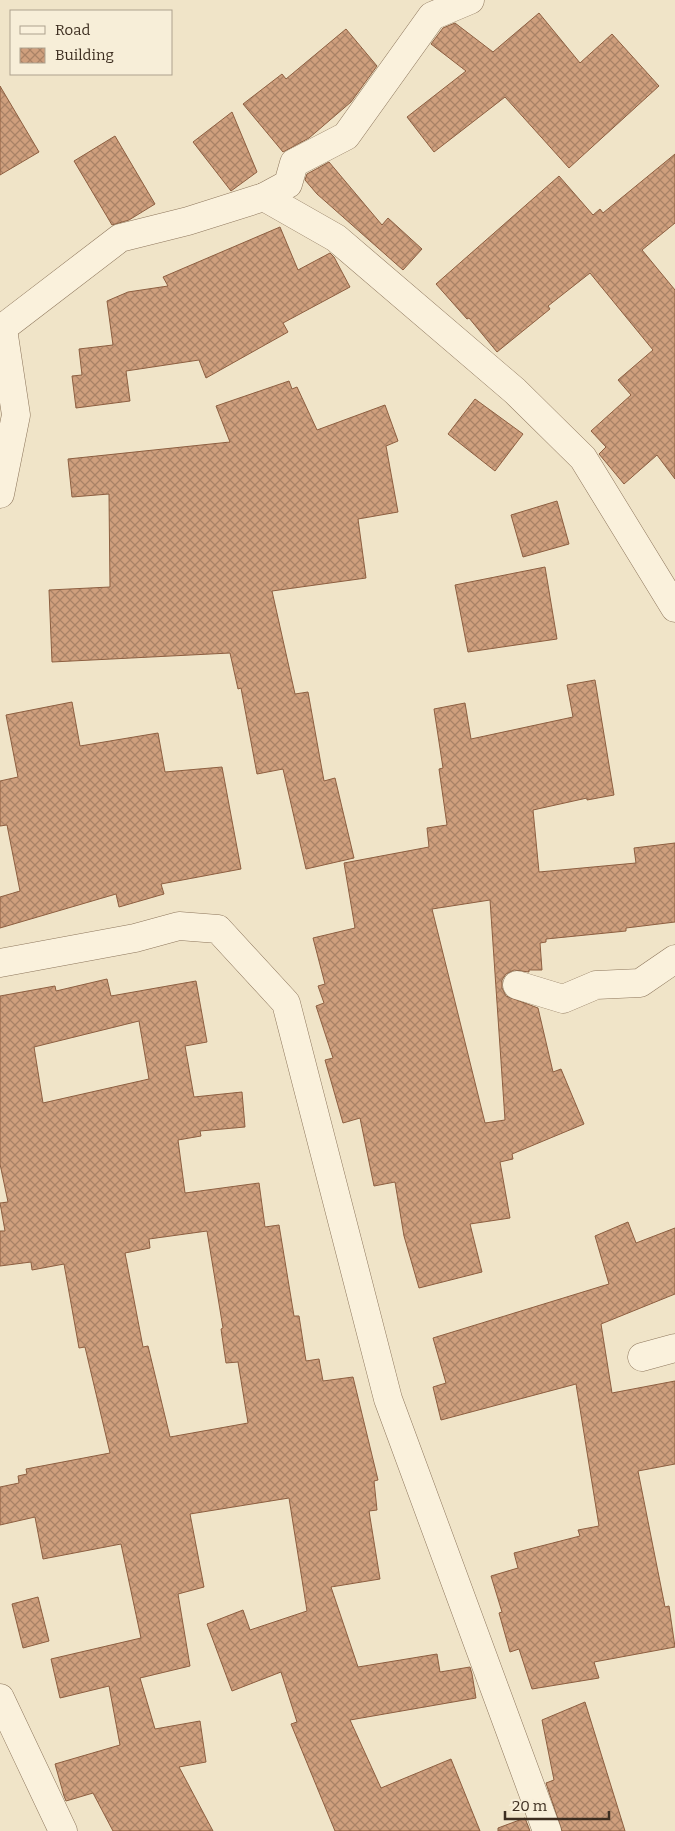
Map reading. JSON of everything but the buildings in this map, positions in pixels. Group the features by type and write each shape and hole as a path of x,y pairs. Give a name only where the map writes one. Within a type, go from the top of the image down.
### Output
{"street":[{"path":"0,494 16,415 1,330 120,238 188,221 264,197 288,184 294,163 346,136 432,16 470,0"},
{"path":"264,197 336,238 515,391 583,458 675,608"},
{"path":"0,962 135,938 179,926 218,929 286,1003 388,1399 547,1831"},
{"path":"517,985 563,998 596,985 640,982 675,959"},
{"path":"642,1357 675,1348"},
{"path":"0,1698 63,1831"}]}
